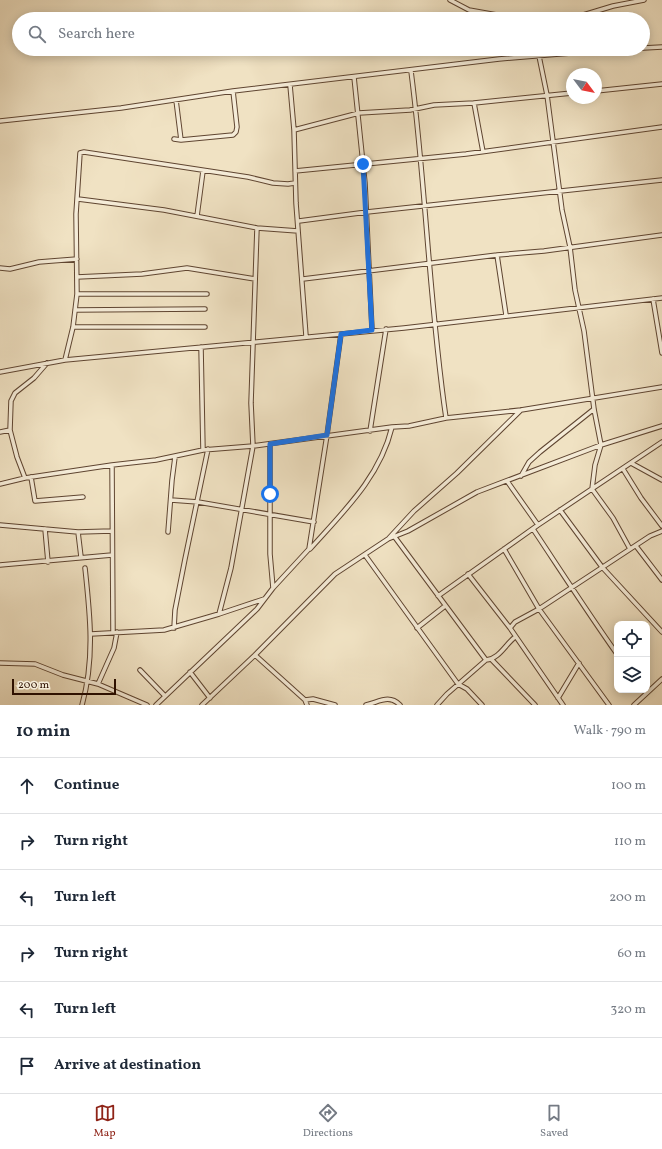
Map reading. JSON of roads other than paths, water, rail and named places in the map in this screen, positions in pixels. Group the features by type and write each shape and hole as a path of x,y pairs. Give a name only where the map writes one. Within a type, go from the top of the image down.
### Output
{"street":[{"path":"450,0 469,10 480,12"},
{"path":"593,12 613,6 644,0"},
{"path":"650,48 662,47"},
{"path":"0,121 114,109 233,91 411,71 499,59 539,56 547,95 561,191 562,210 570,247 575,290 580,308 594,399 594,409 601,445 595,465 592,489 613,518 630,549"},
{"path":"411,71 416,109 438,368 446,418"},
{"path":"354,77 359,113 367,212 372,330"},
{"path":"602,91 662,84"},
{"path":"290,85 294,130 295,183 299,222 298,231 303,279 306,336"},
{"path":"174,139 181,140 233,135 236,132 233,91"},
{"path":"294,130 359,113 416,109 434,105 474,103 566,93"},
{"path":"176,100 181,140"},
{"path":"474,103 483,152"},
{"path":"295,171 350,167 363,164 483,152 662,127"},
{"path":"64,360 73,327 77,294 79,156 82,152 115,156 273,183 295,183"},
{"path":"196,216 203,171"},
{"path":"299,222 367,212 662,180"},
{"path":"78,199 196,216 257,228 298,231"},
{"path":"219,614 231,568 253,446 251,403 257,228"},
{"path":"303,279 662,235"},
{"path":"497,255 506,315"},
{"path":"0,268 10,269 39,262 77,259"},
{"path":"77,276 142,274 179,268 195,268 255,279"},
{"path":"77,294 207,294"},
{"path":"0,372 64,360 306,336 341,334 662,298"},
{"path":"653,299 662,353"},
{"path":"75,310 205,309"},
{"path":"73,327 205,328"},
{"path":"370,431 386,329"},
{"path":"309,550 341,334"},
{"path":"201,347 203,450"},
{"path":"25,478 17,457 10,430 11,401 15,393 34,378 47,363"},
{"path":"0,484 31,477 175,457 208,449 253,446 327,435 409,426 446,418 520,410 662,387"},
{"path":"521,476 529,462 594,409"},
{"path":"388,539 414,511 457,473 520,410"},
{"path":"202,705 255,655 334,574 388,539 408,531 466,497 601,445 662,426"},
{"path":"156,705 238,628 273,588 334,524 362,491 383,454 392,427"},
{"path":"0,432 10,430"},
{"path":"438,596 538,525 662,442"},
{"path":"270,444 270,554 273,588"},
{"path":"174,628 175,610 208,449"},
{"path":"168,532 175,457"},
{"path":"631,463 662,480"},
{"path":"98,684 114,648 112,465"},
{"path":"623,469 641,498 662,526"},
{"path":"31,477 35,501 83,497"},
{"path":"507,481 538,525"},
{"path":"171,500 198,502 270,516 314,522"},
{"path":"560,510 602,567 662,632"},
{"path":"0,525 78,532 112,531"},
{"path":"45,529 48,562"},
{"path":"533,529 565,576 571,588 614,650"},
{"path":"510,628 515,622 539,609 630,549 662,531"},
{"path":"78,532 81,557"},
{"path":"394,536 486,660"},
{"path":"636,546 662,580"},
{"path":"504,549 539,609 609,705"},
{"path":"0,565 48,562 81,557 112,555"},
{"path":"365,555 458,684 467,688 482,705"},
{"path":"82,705 88,681 91,634 85,568"},
{"path":"468,574 510,628 561,702"},
{"path":"91,634 164,630 174,628 265,598"},
{"path":"417,628 445,606"},
{"path":"437,705 458,684 486,660 492,660 497,657 505,645 515,636"},
{"path":"255,655 305,700 307,705"},
{"path":"492,660 535,705"},
{"path":"0,663 35,664 63,675 98,684 147,705"},
{"path":"556,705 561,702 579,663"},
{"path":"140,670 165,696"},
{"path":"190,672 210,698"},
{"path":"634,705 662,679"},
{"path":"305,700 313,698 335,705"},
{"path":"366,705 378,700 390,699 396,701 400,705"}]}
